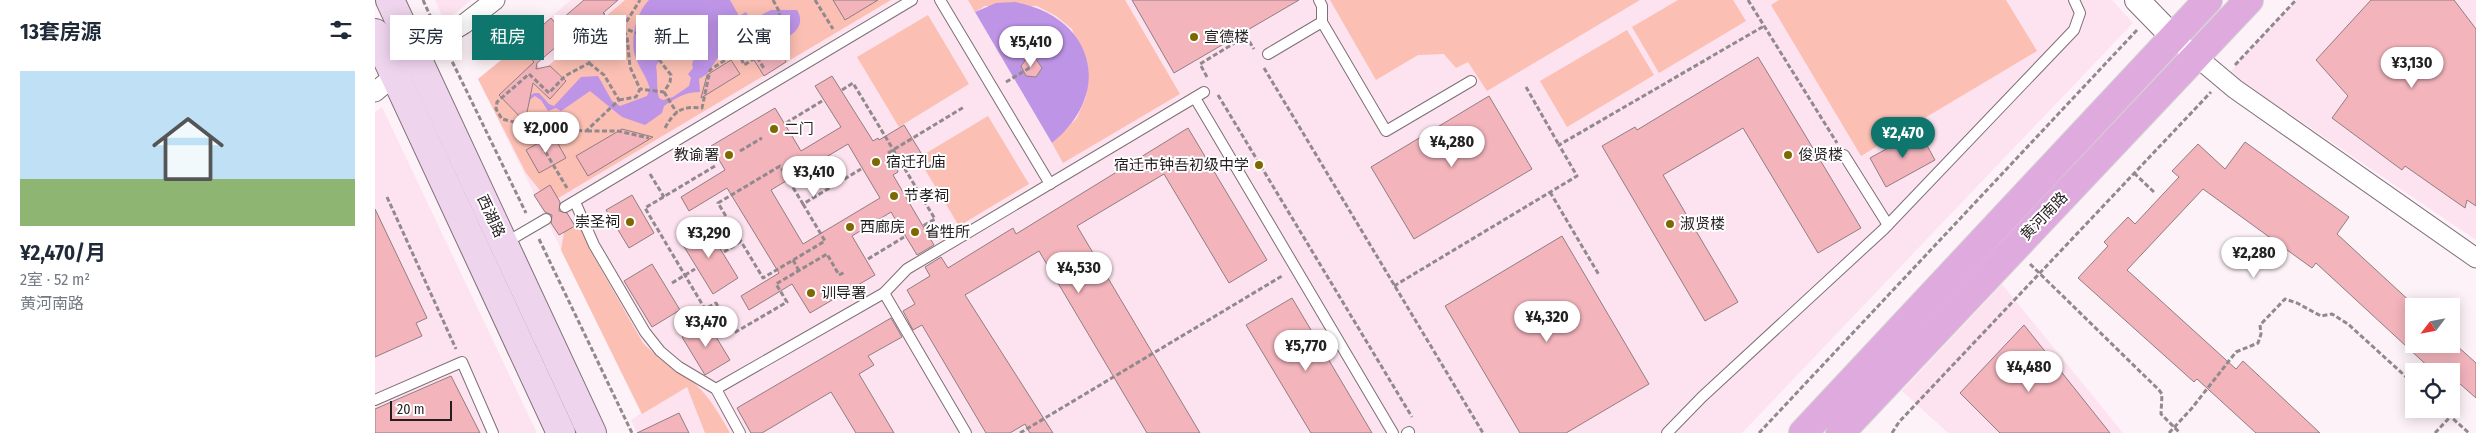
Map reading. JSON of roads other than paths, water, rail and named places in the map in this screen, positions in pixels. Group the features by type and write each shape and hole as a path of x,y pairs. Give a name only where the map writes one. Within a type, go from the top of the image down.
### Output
{"main road":[{"name":"西湖路","path":"390,0 397,15"},
{"name":"黄河南路","path":"1803,433 2208,0"},
{"name":"黄河南路","path":"1840,433 2249,0"},
{"name":"西湖路","path":"375,34 385,84 561,433"},
{"name":"西湖路","path":"419,60 592,433"}],"street":[{"path":"462,24 495,0"},
{"path":"2144,8 2173,37 2223,79 2476,258"},
{"path":"385,84 412,60"}],"lane":[{"path":"565,207 912,0"},
{"path":"940,0 1050,184"},
{"path":"1319,0 1323,6 1323,22 1386,131 1471,81"},
{"path":"1667,433 1702,397 1888,225 2074,30 2080,13 2074,0"},
{"path":"1264,58 1323,22"},
{"path":"716,389 884,293 907,269 1199,95 1295,268 1393,433"},
{"path":"1844,155 1888,225"},
{"path":"575,202 594,245 655,345 679,367 716,389 740,433"},
{"path":"504,244 546,219"},
{"path":"884,293 967,433"},
{"path":"375,400 462,362 493,433"}],"place":[{"name":"宣德楼","path":"1194,37"},
{"name":"二门","path":"774,129"},
{"name":"教谕署","path":"729,155"},
{"name":"俊贤楼","path":"1788,155"},
{"name":"宿迁孔庙","path":"876,162"},
{"name":"宿迁市钟吾初级中学","path":"1259,165"},
{"name":"节孝祠","path":"894,196"},
{"name":"崇圣祠","path":"630,222"},
{"name":"淑贤楼","path":"1670,224"},
{"name":"西廊庑","path":"850,227"},
{"name":"省牲所","path":"915,232"},
{"name":"训导署","path":"811,293"}]}
